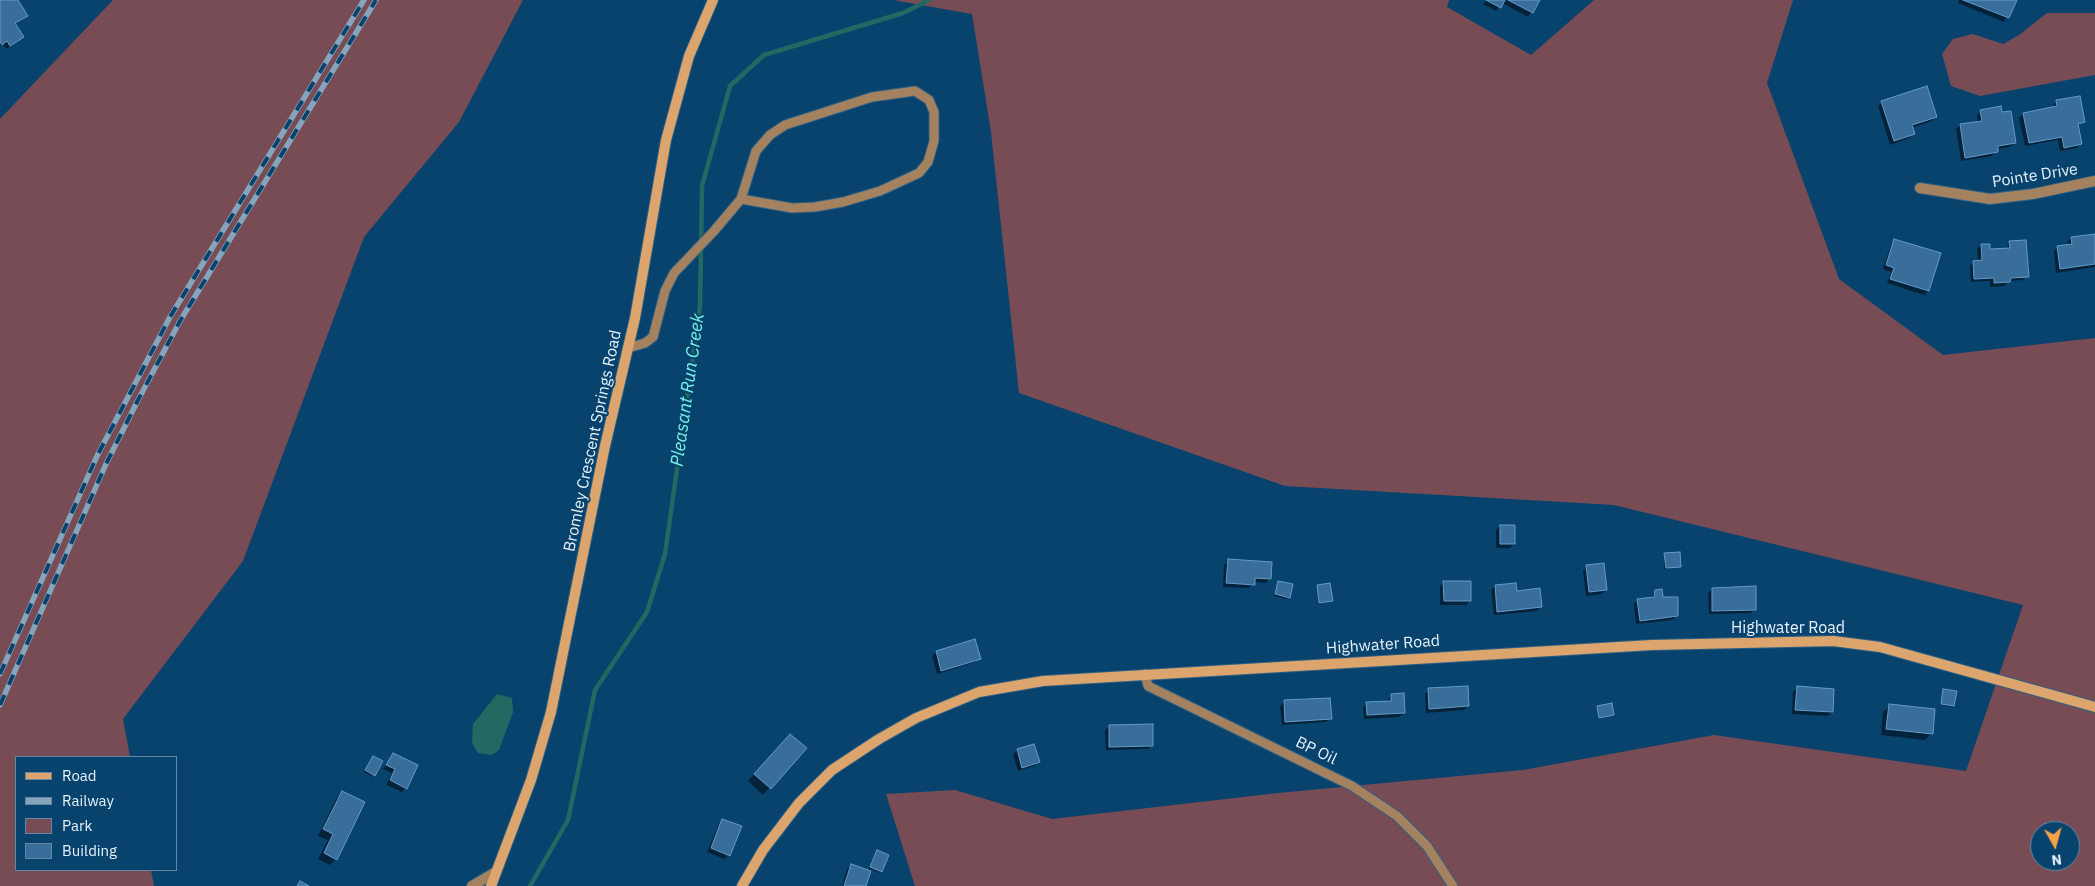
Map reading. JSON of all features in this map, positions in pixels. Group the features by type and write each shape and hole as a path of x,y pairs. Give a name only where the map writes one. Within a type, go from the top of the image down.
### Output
{"street":[{"name":"Bromley Crescent Springs Road","path":"491,886 532,780 551,712 628,348 666,140 689,56 713,0"},
{"name":"Pointe Drive","path":"1920,188 1990,199 2033,194 2095,181"},
{"name":"Highwater Road","path":"742,886 769,842 799,803 832,770 879,739 916,718 979,692 1043,681 1652,645 1833,641 1880,647 2095,707"},
{"path":"472,886 496,872"}],"lane":[{"path":"628,348 645,343 653,337 668,283 674,272 689,259 741,198 756,151 770,135 785,125 872,97 915,91 929,100 934,112 934,141 928,162 920,173 909,180 843,202 815,207 792,208 741,198"},
{"name":"BP Oil","path":"1145,674 1148,686 1352,786 1397,816 1428,846 1453,886"}],"green space":[{"path":"113,0 523,0 459,122 364,237 243,561 123,719 130,756 15,756 15,871 151,871 154,886 0,886 0,119"},
{"path":"893,0 1449,0 1447,7 1531,55 1594,0 1793,0 1767,83 1839,279 1943,355 2095,338 2095,886 915,886 886,794 955,790 1052,819 1278,793 1523,770 1714,735 1966,771 2023,605 1614,505 1285,486 1019,393 991,132 972,14"},
{"path":"2047,13 2095,13 2095,75 1980,96 1951,86 1942,54 1953,39 1973,34 2003,44 2019,35"}],"shaded area":[{"path":"497,694 512,698 513,712 499,750 492,755 478,753 472,743 473,724"}],"building":[{"path":"0,0 18,0 28,16 15,23 24,37 10,46 7,41 2,45 0,42"},
{"path":"1486,0 1505,0 1501,8"},
{"path":"1508,0 1540,0 1533,13"},
{"path":"1963,0 2017,0 2009,18"},
{"path":"1927,86 1937,117 1912,125 1915,134 1894,141 1881,101"},
{"path":"2080,96 2085,122 2078,124 2082,144 2064,148 2062,137 2029,143 2023,113 2057,106 2056,100"},
{"path":"2001,106 2002,112 2011,111 2016,143 1998,146 1998,152 1965,158 1960,124 1982,121 1980,110"},
{"path":"2095,234 2095,264 2060,269 2057,246 2072,244 2071,237"},
{"path":"1894,239 1941,253 1929,291 1890,279 1894,268 1886,265"},
{"path":"2026,240 2029,277 2011,278 2010,282 1994,283 1994,278 1974,279 1973,261 1982,260 1981,244 1990,244 1990,249 2010,248 2009,241"},
{"path":"1500,525 1515,525 1515,544 1500,544"},
{"path":"1680,552 1681,567 1666,568 1664,553"},
{"path":"1228,559 1272,562 1271,579 1255,578 1255,585 1226,583"},
{"path":"1604,563 1607,590 1589,592 1586,565"},
{"path":"1278,581 1293,584 1290,598 1275,594"},
{"path":"1443,581 1471,581 1471,601 1444,601"},
{"path":"1330,583 1333,601 1319,603 1317,585"},
{"path":"1516,583 1517,591 1540,588 1542,607 1497,612 1495,585"},
{"path":"1756,586 1756,610 1712,611 1712,588"},
{"path":"1662,589 1663,597 1678,597 1678,616 1640,621 1637,599 1654,597 1655,590"},
{"path":"975,639 981,659 941,671 936,651"},
{"path":"1468,686 1469,706 1429,709 1428,688"},
{"path":"1797,686 1834,689 1833,712 1795,710"},
{"path":"1943,689 1957,691 1954,706 1941,704"},
{"path":"1404,693 1405,713 1367,715 1366,702 1391,701 1391,694"},
{"path":"1330,698 1332,719 1285,722 1284,700"},
{"path":"1612,703 1614,715 1599,718 1597,706"},
{"path":"1889,704 1935,709 1933,734 1886,729"},
{"path":"1153,724 1153,746 1109,747 1109,725"},
{"path":"790,734 807,748 771,789 754,774"},
{"path":"1034,744 1040,762 1022,768 1017,749"},
{"path":"393,753 418,765 407,789 390,780 395,769 386,765"},
{"path":"373,756 383,761 375,776 365,770"},
{"path":"342,791 365,802 337,860 324,853 333,834 323,829"},
{"path":"722,819 742,826 730,856 711,848"},
{"path":"877,850 889,855 882,872 870,867"},
{"path":"851,864 871,871 866,886 844,886"},
{"path":"300,881 309,886 297,886"}],"waterway":[{"name":"Pleasant Run Creek","path":"530,886 568,820 595,690 647,612 665,554 700,306 702,186 730,86 764,55 903,13 929,0"}],"railway":[{"path":"0,674 97,456 170,317 364,0"},
{"path":"0,705 106,464 180,321 376,0"}]}
